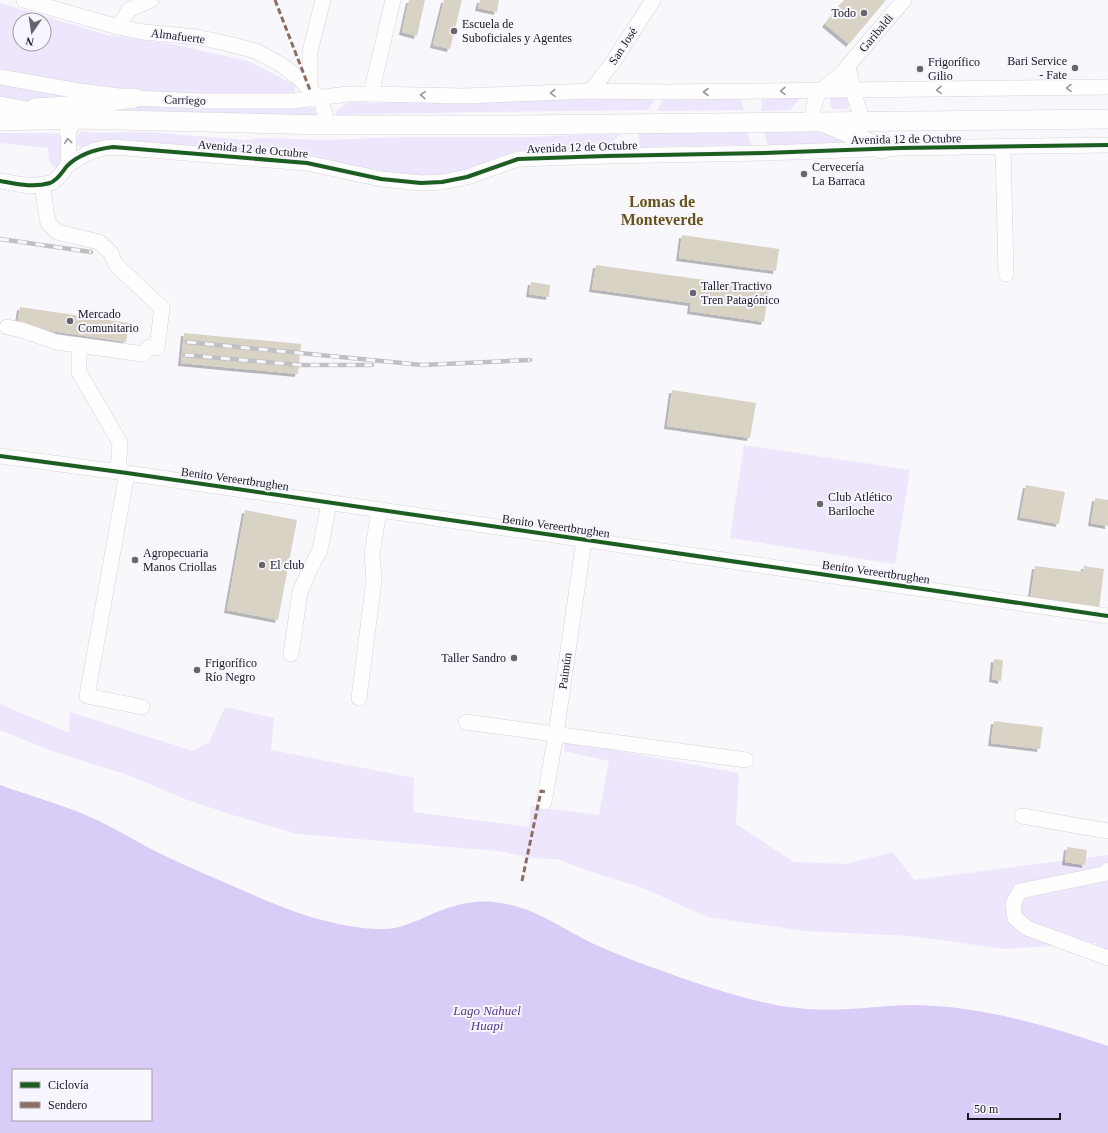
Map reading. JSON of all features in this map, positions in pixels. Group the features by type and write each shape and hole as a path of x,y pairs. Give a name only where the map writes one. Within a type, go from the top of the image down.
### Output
{"main road":[{"path":"4,112 135,98"},
{"name":"Avenida 12 de Octubre","path":"4,112 77,119 327,125 755,123 862,120 1108,118"},
{"path":"815,121 846,132 882,149"}],"street":[{"name":"Almafuerte","path":"24,0 118,27 144,32 196,37 225,42 256,52 280,64 315,94"},
{"path":"118,27 129,10 151,0"},
{"path":"323,0 310,51 315,94 327,125"},
{"path":"393,0 371,94 464,96 592,91 853,91 1108,87"},
{"name":"San José","path":"592,91 613,62 653,0"},
{"name":"Garibaldi","path":"815,121 813,109 817,96 848,66 904,0"},
{"path":"848,66 853,91 862,120"},
{"name":"Carriego","path":"0,77 79,91 135,98 201,101 286,101 315,94 371,94"},
{"path":"68,165 69,137 67,133 77,119"},
{"name":"Avenida 12 de Octubre","path":"42,185 51,183 58,178 68,165 84,155 97,149 113,147 307,163 400,182 442,182 466,177 518,160 606,156 1003,146 1108,145"},
{"path":"1003,146 1006,274"},
{"path":"0,181 30,186 42,185 48,223 57,232 99,242 111,253 115,264 162,308 157,348 149,347 143,354 56,342 22,330 7,327"},
{"path":"79,345 79,372 120,443 123,473 87,696 142,707"},
{"name":"Benito Vereertbrughen","path":"0,456 1108,616"},
{"path":"291,654 300,592 320,550 329,503"},
{"path":"359,698 374,580 372,555 379,510"},
{"name":"Paimún","path":"544,802 556,734 584,540"},
{"path":"466,722 746,760"},
{"path":"1022,816 1108,831"},
{"path":"1108,870 1103,874 1020,891 1013,904 1015,918 1027,928 1108,958"}],"shaded area":[{"path":"0,3 30,12 12,12 12,52 52,52 52,19 107,35 167,43 248,61 295,85 294,97 129,93 0,72"},
{"path":"0,79 105,98 38,103 0,97"},
{"path":"762,96 802,96 790,110 761,111"},
{"path":"564,97 656,97 648,110 336,115 337,110 349,102 378,103"},
{"path":"665,97 740,97 744,110 656,111"},
{"path":"831,97 848,97 849,105 847,109 832,109 830,104"},
{"path":"138,101 316,108 317,116 229,115 86,108"},
{"path":"763,129 827,130 860,143 768,145"},
{"path":"747,130 751,145 640,147 638,132"},
{"path":"82,131 90,133 146,132 245,140 263,138 326,140 406,137 533,137 621,133 606,148 542,151 428,179 154,143 104,140 85,147 80,147 76,145 76,141 78,135"},
{"path":"0,133 59,134 62,142 62,152 58,169 50,163 48,148 0,143"},
{"name":"Club Atlético Bariloche","path":"744,445 910,470 895,564 730,538"},
{"path":"0,704 69,733 70,712 193,751 209,742 225,707 274,718 271,750 414,778 413,812 529,827 531,806 599,815 609,761 564,751 565,741 739,773 736,824 794,862 845,864 893,852 914,880 1108,855 1108,965 1099,962 1096,943 1006,949 911,936 805,931 707,917 643,888 557,859 532,858 499,851 298,834 185,799 128,775 55,752 0,730"}],"water":[{"name":"Lago Nahuel Huapi","path":"0,785 63,806 87,816 191,868 280,906 308,916 348,926 369,929 390,929 406,925 447,908 471,903 494,902 526,910 550,920 596,945 637,962 734,995 762,1002 794,1008 817,1010 838,1010 898,1005 939,1006 988,1013 1061,1031 1108,1046 1108,1133 0,1133"}],"building":[{"path":"409,0 425,0 417,36 402,32"},
{"path":"444,0 462,0 450,49 433,45"},
{"path":"480,0 499,0 497,12 478,8"},
{"path":"844,0 886,0 849,44 825,24"},
{"path":"682,235 779,249 776,271 679,258"},
{"name":"Taller Tractivo Tren Patagónico","path":"596,265 769,289 764,322 690,311 691,303 592,289"},
{"path":"531,282 550,285 549,297 529,294"},
{"path":"20,307 129,323 126,342 17,326"},
{"path":"184,333 301,344 298,374 181,363"},
{"path":"672,390 756,403 750,438 667,426"},
{"path":"1026,485 1065,492 1059,524 1020,517"},
{"path":"1095,498 1108,500 1108,526 1091,523"},
{"name":"El club","path":"245,510 297,520 278,620 227,610"},
{"path":"1035,566 1083,572 1084,566 1104,569 1099,609 1030,600"},
{"path":"994,659 1003,660 1001,681 992,679"},
{"path":"994,721 1043,727 1040,749 991,743"},
{"path":"1067,847 1087,850 1085,865 1065,862"}],"railway":[{"path":"0,239 91,252"},
{"path":"187,342 422,365 530,360"},
{"path":"185,355 300,365 372,365"}],"marked path":[{"path":"275,0 310,90"},
{"path":"522,881 541,791 546,792"}],"cycle path":[{"path":"0,181 31,185 50,183 58,178 67,166 77,158 101,149 113,147 307,163 381,179 421,183 442,182 467,177 518,159 901,148 1108,145"},
{"path":"0,456 127,473 1108,616"}],"place":[{"name":"Todo","path":"864,13"},
{"name":"Escuela de Suboficiales y Agentes","path":"454,31"},
{"name":"Bari Service - Fate","path":"1075,68"},
{"name":"Frigorífico Gilio","path":"920,69"},
{"name":"Cervecería La Barraca","path":"804,174"},
{"name":"Taller Tractivo Tren Patagónico","path":"693,293"},
{"name":"Mercado Comunitario","path":"70,321"},
{"name":"Club Atlético Bariloche","path":"820,504"},
{"name":"Agropecuaria Manos Criollas","path":"135,560"},
{"name":"El club","path":"262,565"},
{"name":"Taller Sandro","path":"514,658"},
{"name":"Frigorífico Río Negro","path":"197,670"}],"district":[{"name":"Lomas de Monteverde","path":"662,210"}]}
